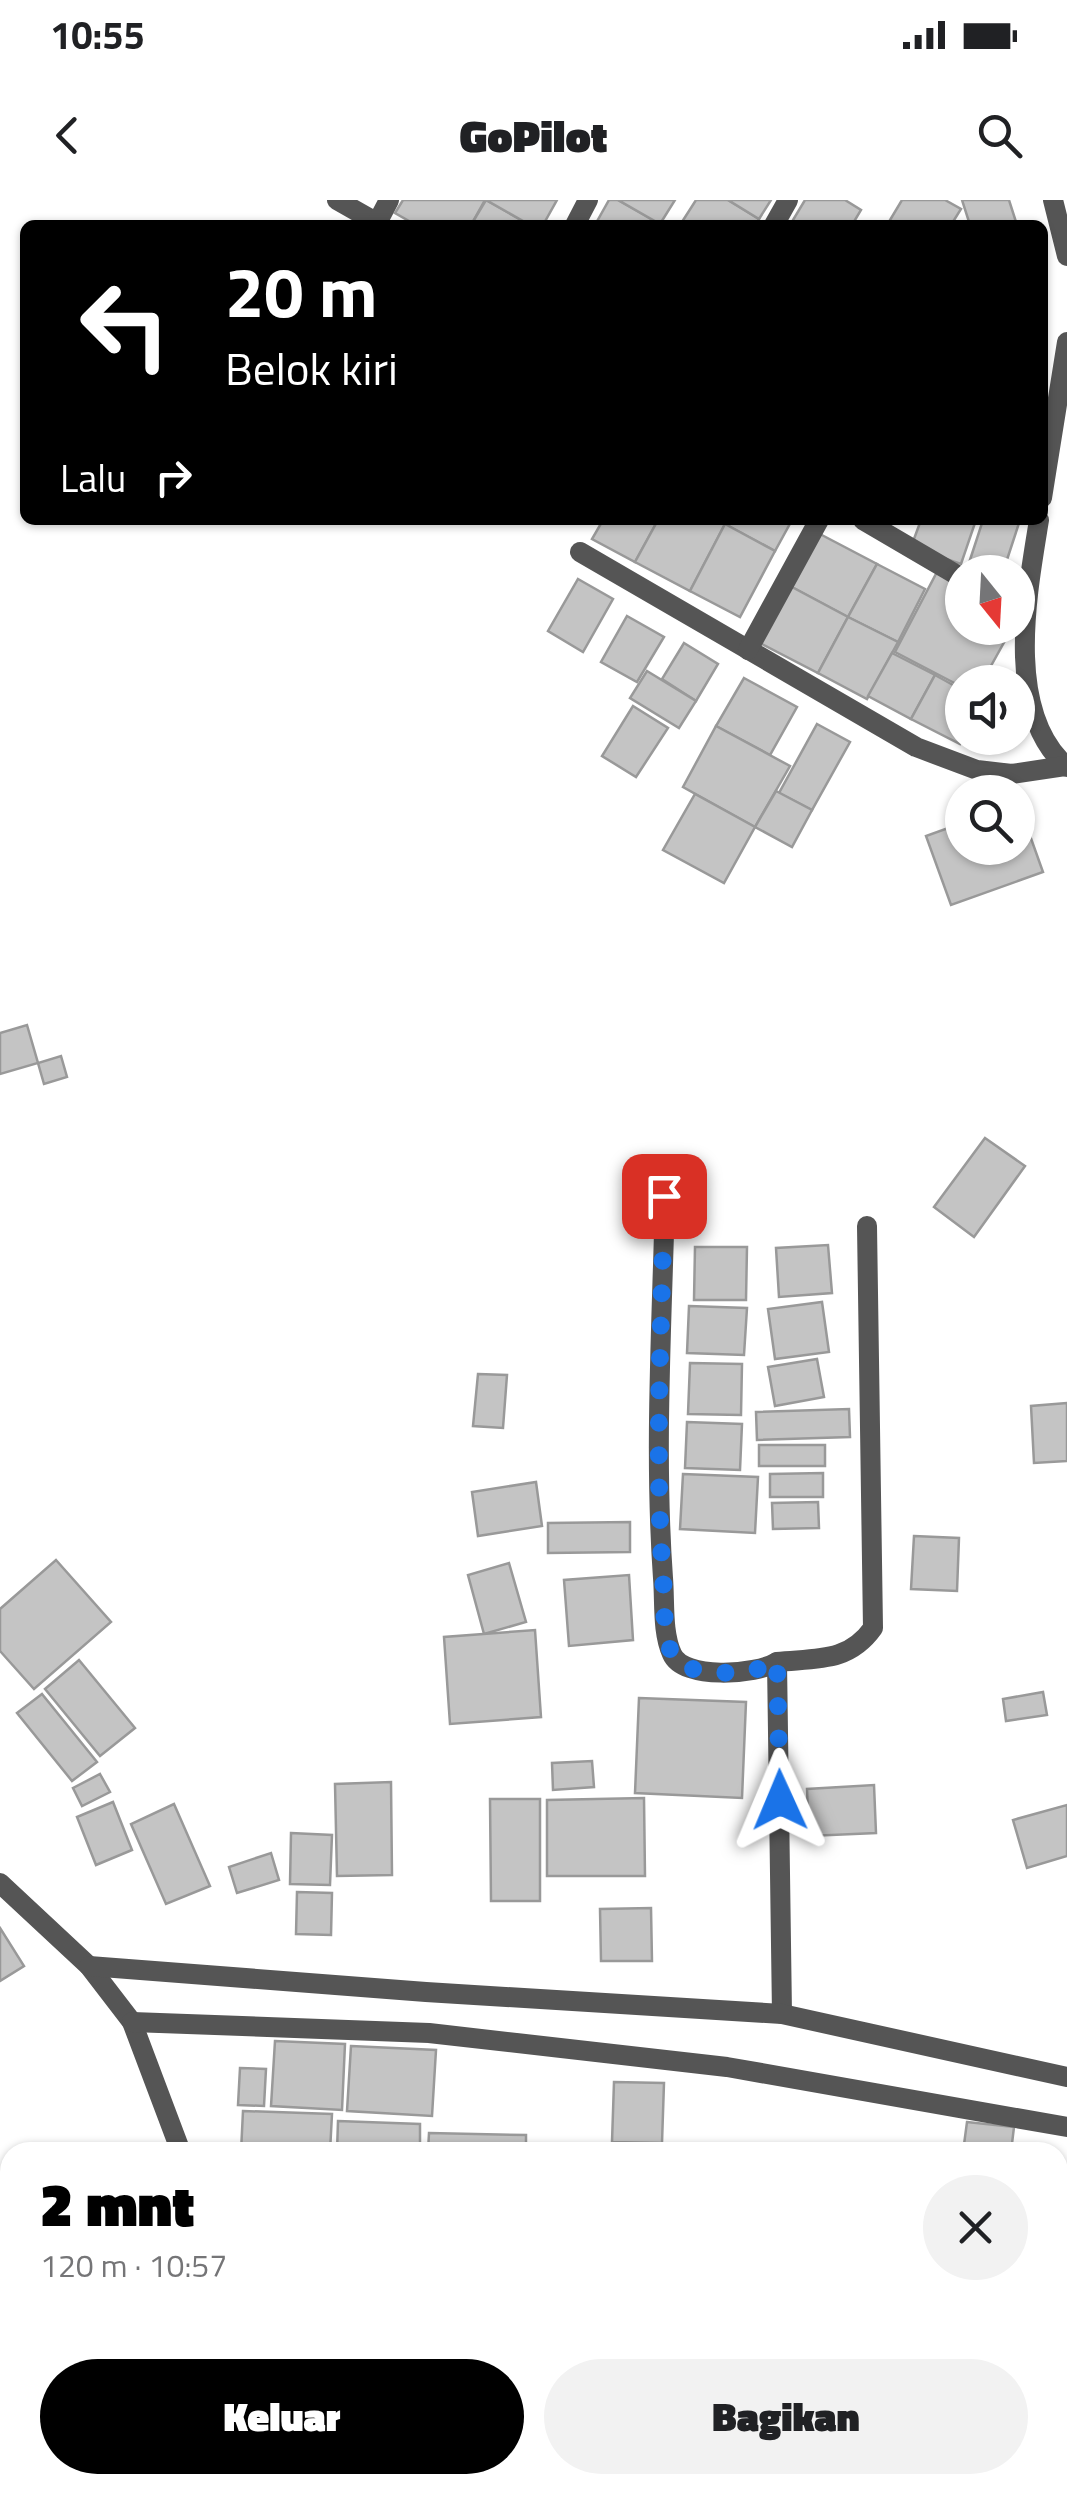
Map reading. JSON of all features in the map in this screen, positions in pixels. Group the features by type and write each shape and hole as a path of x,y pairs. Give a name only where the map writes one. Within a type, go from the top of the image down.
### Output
{"street":[{"path":"337,200 372,220"},
{"path":"1053,200 1067,256"},
{"path":"1048,461 1067,342"},
{"path":"748,650 815,525"},
{"path":"872,525 945,568"},
{"path":"1033,555 1038,525"},
{"path":"580,552 916,747 978,770 1012,774 1066,766"},
{"path":"1024,645 1028,700 1040,734 1066,766"},
{"path":"664,1196 660,1540 667,1637 672,1657 684,1669 710,1672 768,1668 777,1662 842,1655 862,1643 873,1628 867,1226"},
{"path":"777,1662 782,2014"},
{"path":"0,1883 89,1966 132,2022 177,2142"},
{"path":"89,1966 782,2014 1067,2077"},
{"path":"132,2022 429,2034 668,2060 1067,2127"}],"building":[{"path":"403,200 485,200 474,220 407,220 395,213"},
{"path":"486,200 521,220 474,220"},
{"path":"486,200 557,200 546,220 521,220"},
{"path":"609,200 618,200 653,220 598,220"},
{"path":"618,200 675,200 662,220 653,220"},
{"path":"696,200 728,200 759,219 758,220 683,220"},
{"path":"728,200 771,200 759,219"},
{"path":"805,200 845,200 861,210 855,220 793,220"},
{"path":"902,200 945,200 961,209 954,220 890,220"},
{"path":"962,200 1009,200 1015,220 968,220"},
{"path":"600,525 655,525 635,562 592,539"},
{"path":"655,525 724,525 690,591 635,562"},
{"path":"724,525 775,551 740,617 690,591"},
{"path":"727,525 789,525 775,551"},
{"path":"919,525 974,525 964,555 945,555 945,559 911,547"},
{"path":"981,525 1018,525 1009,555 972,555"},
{"path":"818,533 877,564 848,617 790,586"},
{"path":"877,564 925,589 898,642 848,617"},
{"path":"937,572 945,576 945,645 1003,645 991,665 945,665 945,678 895,652"},
{"path":"578,579 613,599 583,652 548,631"},
{"path":"790,586 848,617 818,673 760,643"},
{"path":"627,616 664,637 637,682 601,662"},
{"path":"848,617 898,642 867,699 818,673"},
{"path":"684,643 718,664 696,701 662,679"},
{"path":"892,653 935,675 911,719 868,696"},
{"path":"647,671 696,701 679,728 630,698"},
{"path":"935,675 945,681 945,736 911,719"},
{"path":"744,678 797,707 770,755 716,726"},
{"path":"633,706 668,728 636,777 602,756"},
{"path":"817,724 850,742 812,810 779,793"},
{"path":"716,726 790,766 755,827 683,787"},
{"path":"776,791 812,810 792,847 755,827"},
{"path":"695,794 755,827 724,883 663,850"},
{"path":"945,829 945,865 1035,865 1035,850 1043,872 951,905 926,836"},
{"path":"27,1025 38,1063 0,1074 0,1033"},
{"path":"61,1056 67,1077 44,1084 38,1063"},
{"path":"985,1138 1025,1166 974,1237 934,1207"},
{"path":"828,1245 832,1293 779,1297 776,1248"},
{"path":"695,1247 747,1247 746,1300 694,1300"},
{"path":"822,1302 829,1352 775,1359 768,1309"},
{"path":"689,1306 747,1308 744,1355 687,1353"},
{"path":"817,1359 824,1397 775,1406 768,1367"},
{"path":"690,1363 742,1364 741,1415 688,1414"},
{"path":"478,1374 507,1375 503,1428 473,1426"},
{"path":"1067,1403 1067,1461 1034,1463 1031,1406"},
{"path":"849,1409 850,1437 757,1440 756,1412"},
{"path":"687,1422 742,1424 740,1470 685,1468"},
{"path":"759,1445 825,1445 825,1466 759,1466"},
{"path":"823,1473 823,1497 770,1497 770,1474"},
{"path":"683,1474 758,1477 755,1533 680,1529"},
{"path":"536,1482 542,1526 478,1536 472,1492"},
{"path":"818,1502 819,1528 773,1529 772,1503"},
{"path":"630,1522 630,1552 548,1553 548,1523"},
{"path":"914,1536 959,1538 957,1591 911,1589"},
{"path":"56,1560 111,1622 34,1689 0,1651 0,1609"},
{"path":"509,1563 526,1622 484,1634 468,1575"},
{"path":"629,1575 633,1640 569,1646 564,1580"},
{"path":"535,1630 541,1717 450,1724 444,1637"},
{"path":"79,1660 135,1728 100,1756 45,1689"},
{"path":"1043,1692 1047,1715 1006,1721 1003,1699"},
{"path":"42,1694 97,1762 72,1781 17,1713"},
{"path":"639,1698 746,1702 742,1798 635,1793"},
{"path":"592,1761 594,1787 553,1790 552,1763"},
{"path":"100,1774 110,1792 82,1806 73,1788"},
{"path":"391,1782 392,1875 337,1876 335,1784"},
{"path":"874,1785 876,1833 809,1836 807,1789"},
{"path":"644,1798 645,1876 547,1876 547,1800"},
{"path":"490,1799 540,1799 540,1901 491,1901"},
{"path":"113,1802 132,1850 96,1865 77,1817"},
{"path":"174,1804 210,1886 166,1904 131,1824"},
{"path":"1067,1805 1067,1856 1027,1868 1013,1820"},
{"path":"291,1833 332,1835 330,1885 290,1884"},
{"path":"271,1853 279,1880 237,1893 229,1867"},
{"path":"297,1892 332,1893 331,1935 296,1934"},
{"path":"651,1908 652,1961 601,1961 600,1909"},
{"path":"0,1928 24,1966 0,1981"},
{"path":"275,2041 345,2044 342,2110 271,2106"},
{"path":"351,2046 436,2050 432,2116 347,2111"},
{"path":"240,2068 266,2069 264,2106 238,2105"},
{"path":"614,2082 664,2083 662,2142 612,2142"},
{"path":"243,2111 332,2114 331,2142 241,2142"},
{"path":"338,2121 420,2124 420,2142 337,2142"},
{"path":"967,2122 1014,2127 1012,2142 964,2142"},
{"path":"429,2133 526,2135 526,2142 429,2142"}],"route":[{"path":"664,1196 660,1540 667,1637 672,1657 684,1669 710,1672 768,1668 777,1662 780,1800"}]}
